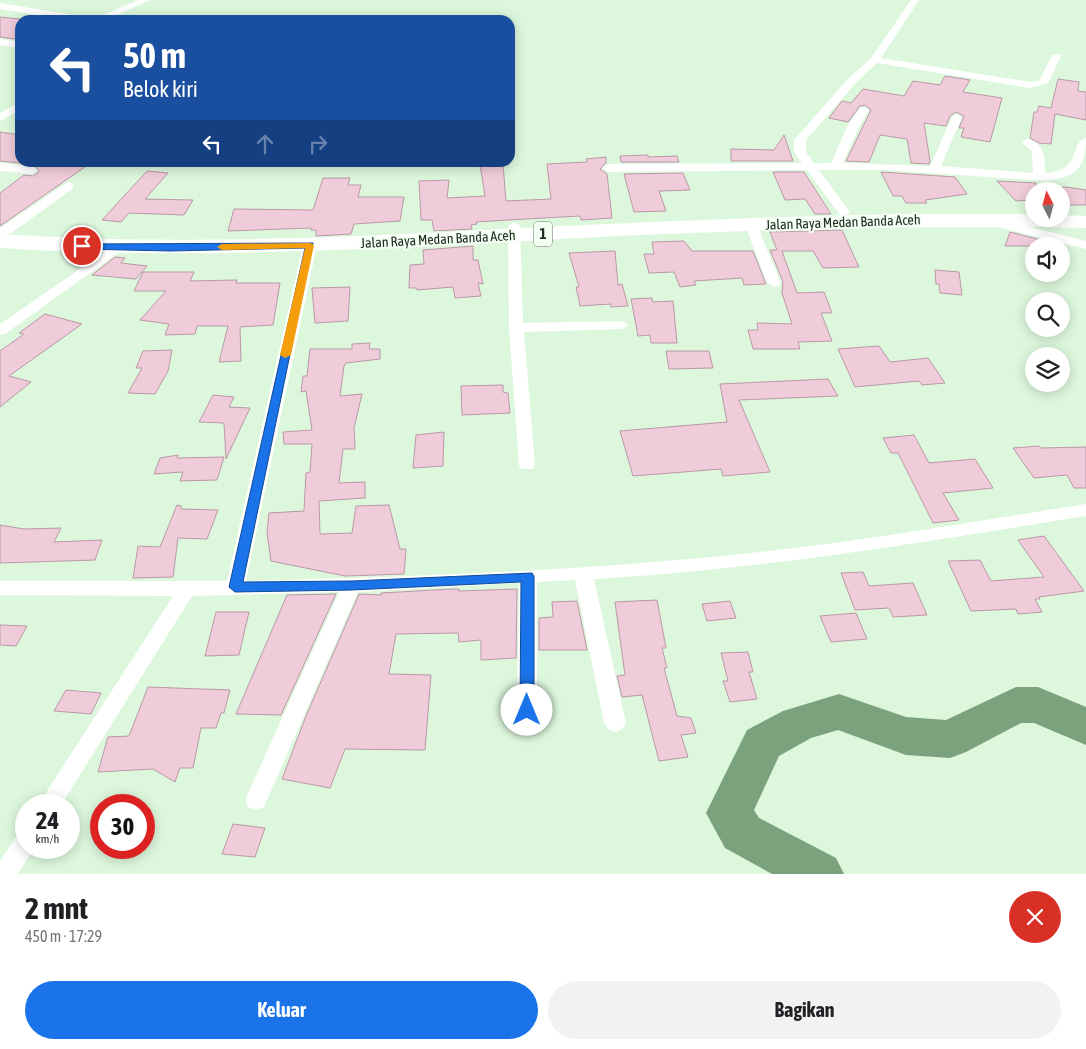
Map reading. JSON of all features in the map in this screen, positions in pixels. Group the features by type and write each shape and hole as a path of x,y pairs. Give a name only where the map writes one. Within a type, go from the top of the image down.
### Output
{"highway":[{"name":"Jalan Raya Medan Banda Aceh","path":"2,234 116,248 515,231 751,225 1025,211"},
{"name":"Jalan Raya Medan Banda Aceh","path":"2,234 265,241 310,245 844,212 1086,222"},
{"path":"1070,212 1086,213"}],"street":[{"path":"12,8 34,0"},
{"path":"109,15 146,0"},
{"path":"844,212 800,152 800,140 851,82 875,60 916,0"},
{"path":"0,6 55,15"},
{"path":"0,42 15,44"},
{"path":"875,60 1030,86 1043,83 1056,56"},
{"path":"0,118 15,108"},
{"path":"836,165 853,127 864,110"},
{"path":"934,169 957,117"},
{"path":"608,168 836,165 934,169 1039,177 1070,173 1086,141"},
{"path":"1027,142 1035,145 1038,149 1039,177"},
{"path":"0,167 32,170"},
{"path":"2,234 68,186"},
{"path":"981,219 1086,244"},
{"path":"751,225 774,283"},
{"path":"515,231 516,328 527,465"},
{"path":"235,587 310,245"},
{"path":"0,331 116,248"},
{"path":"516,328 622,325"},
{"path":"0,588 187,589 352,586 639,570 834,550 1086,510"},
{"path":"583,573 615,723"},
{"path":"527,710 528,576"},
{"path":"256,800 352,586"},
{"path":"56,794 187,589"},
{"path":"5,874 15,858"}],"building":[{"path":"0,17 15,18 15,38 0,37"},
{"path":"945,76 970,80 963,92 1002,98 990,142 961,137 964,128 959,128 964,116 956,112 950,116 946,126 924,123 929,164 911,163 907,139 880,135 869,162 846,161 871,110 865,105 860,106 848,122 829,118 842,101 851,103 863,89 904,96 913,81 940,85"},
{"path":"1058,79 1079,82 1078,91 1086,92 1086,120 1055,114 1051,144 1039,143 1030,138 1034,112 1037,112 1039,106 1051,108"},
{"path":"0,132 15,134 15,162 0,161"},
{"path":"784,135 793,161 731,161 731,149 774,150"},
{"path":"648,155 648,157 677,156 679,162 621,162 620,156"},
{"path":"606,157 606,163 600,169 607,174 612,218 581,220 580,216 476,222 477,224 471,225 472,229 434,231 432,220 421,220 419,181 449,180 447,198 485,196 480,167 503,167 506,201 551,199 547,164 587,162 586,159"},
{"path":"36,167 85,167 0,226 0,193 24,175 33,176 39,172"},
{"path":"147,171 168,173 145,199 193,200 184,215 129,213 121,222 102,220"},
{"path":"773,172 804,172 831,214 815,214 805,199 785,200"},
{"path":"881,172 955,177 967,194 925,200 927,203 906,203 902,196 893,196"},
{"path":"683,173 690,190 659,191 666,211 634,212 624,174"},
{"path":"323,178 350,178 348,185 361,185 358,197 404,197 400,221 354,224 351,234 316,236 316,230 311,230 311,228 228,231 234,209 313,210"},
{"path":"997,181 1025,182 1025,200 1016,201"},
{"path":"1070,188 1086,190 1086,205 1070,205"},
{"path":"842,230 859,267 823,268 813,251 782,251 797,293 824,292 832,313 821,313 832,341 798,342 800,349 753,349 748,330 758,330 757,323 792,324 782,293 783,282 770,250 777,250 770,232"},
{"path":"1010,232 1030,237 1025,237 1025,246 1005,246"},
{"path":"684,241 692,251 753,251 766,284 744,285 742,278 694,281 696,285 680,287 674,272 649,273 644,254 654,254 652,242"},
{"path":"473,246 473,260 478,260 483,284 478,283 481,296 455,298 453,287 417,290 417,288 409,288 410,265 424,264 423,250"},
{"path":"615,251 618,285 622,284 628,306 611,307 611,304 580,306 576,287 579,287 569,253"},
{"path":"115,257 125,258 121,263 147,266 136,279 92,275"},
{"path":"935,270 959,272 962,295 940,293 939,284 936,284"},
{"path":"143,272 194,272 190,281 237,280 236,283 280,283 273,325 240,327 241,361 219,362 228,326 197,326 195,334 165,335 169,324 140,320 166,291 134,291"},
{"path":"350,287 348,321 315,323 312,288"},
{"path":"652,298 653,302 673,301 677,343 651,343 650,335 638,336 631,299"},
{"path":"45,314 82,324 9,376 31,382 0,407 0,351 24,334 19,333"},
{"path":"370,343 369,349 380,349 380,359 346,363 340,396 362,394 354,428 355,449 343,449 339,483 365,482 365,498 319,501 320,534 352,533 356,506 389,505 400,549 406,549 404,574 345,576 271,561 267,533 269,513 304,511 306,473 310,472 312,444 284,444 283,432 312,430 306,391 301,392 303,376 307,376 310,349 352,349 352,344"},
{"path":"879,346 890,362 928,358 945,383 922,385 919,381 855,387 838,349"},
{"path":"172,350 168,371 155,394 128,393 142,368 136,368 143,351"},
{"path":"666,351 709,351 713,368 669,369"},
{"path":"828,379 838,396 739,400 770,472 723,476 721,469 633,476 620,431 727,422 720,384"},
{"path":"503,385 503,392 508,393 510,413 462,415 461,386"},
{"path":"213,395 234,397 229,407 250,408 226,459 224,423 199,422"},
{"path":"444,432 443,466 413,468 416,435"},
{"path":"914,435 929,463 975,459 993,488 943,493 959,520 933,523 898,453 891,453 883,438"},
{"path":"1039,446 1041,448 1086,447 1086,488 1074,488 1067,475 1034,478 1013,448"},
{"path":"178,455 177,458 224,457 217,480 180,481 183,472 154,474 160,458"},
{"path":"177,505 181,506 181,509 218,510 207,539 178,538 173,577 133,578 138,546 160,547"},
{"path":"0,525 24,529 61,528 54,542 102,540 95,560 0,563"},
{"path":"1044,536 1084,591 1035,599 1042,612 1018,614 1016,609 971,611 948,561 980,560 991,581 1044,577 1018,540"},
{"path":"863,572 869,586 913,583 927,615 893,617 889,608 855,610 841,573"},
{"path":"459,589 459,591 517,589 516,658 481,660 481,640 459,642 458,633 396,634 389,674 431,675 425,750 345,749 330,788 282,779 306,716 359,594 381,595 381,593"},
{"path":"336,594 281,715 236,714 287,595"},
{"path":"657,600 666,648 662,648 667,668 664,668 677,716 691,718 696,733 681,735 688,757 659,761 642,695 622,697 617,676 625,675 615,602"},
{"path":"577,601 587,650 539,650 539,618 553,617 552,602"},
{"path":"730,601 736,618 707,621 702,604"},
{"path":"216,612 249,612 239,655 205,656"},
{"path":"856,613 867,639 831,642 820,616"},
{"path":"0,625 27,626 16,646 0,645"},
{"path":"748,652 753,672 749,672 757,699 730,702 723,681 728,681 721,653"},
{"path":"148,687 230,690 224,713 221,713 216,728 201,728 193,768 180,768 175,782 153,769 98,772 108,737 129,736"},
{"path":"66,690 101,693 91,714 54,711"},
{"path":"233,824 265,828 255,857 222,854"}],"waterway":[{"path":"819,874 742,833 729,813 763,743 798,724 839,712 906,736 950,739 1016,705 1038,705 1086,727"}],"slow traffic":[{"path":"222,247 310,245 285,355"}],"route":[{"path":"82,246 170,248 310,245 235,587 352,586 528,576 527,710"}]}
